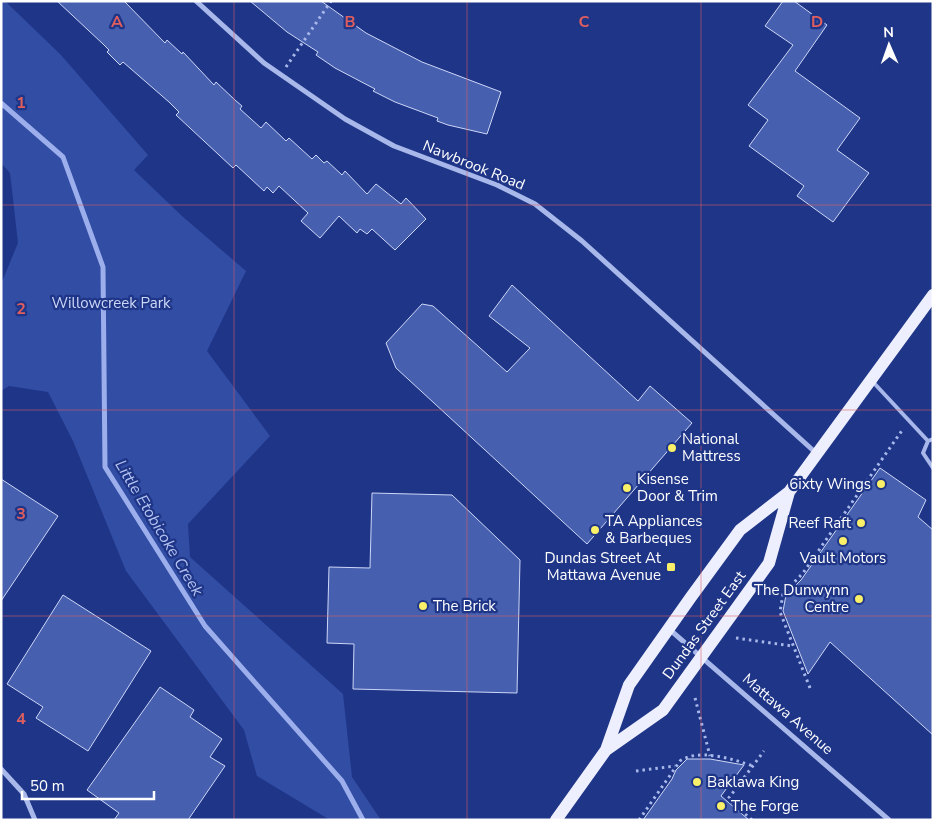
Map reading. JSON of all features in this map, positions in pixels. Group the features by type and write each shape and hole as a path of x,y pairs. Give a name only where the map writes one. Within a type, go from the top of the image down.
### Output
{"main road":[{"name":"Dundas Street East","path":"556,820 606,750 629,685 668,629 740,530 789,492 933,295"},
{"name":"Dundas Street East","path":"606,750 663,710 770,563 789,492"}],"street":[{"name":"Nawbrook Road","path":"196,1 280,76 345,119 394,146 497,184 535,204 582,241 816,454"},
{"name":"Mattawa Avenue","path":"668,629 702,656 889,820"},
{"path":"1,769 24,794 35,820"}],"lane":[{"path":"871,380 931,440 924,454 933,468"}],"path":[{"path":"280,76 331,1"},
{"path":"810,688 780,612 783,594 803,573 909,420"},
{"path":"736,638 792,646"},
{"path":"695,698 710,756"},
{"path":"752,820 728,799 764,751"},
{"path":"639,820 676,766 686,757 710,756 753,766"},
{"path":"636,771 676,766"}],"green space":[{"name":"Willowcreek Park","path":"1,1 5,1 61,55 148,155 134,170 182,216 246,271 207,351 270,436 188,524 190,557 343,694 352,777 381,820 330,820 257,776 244,730 126,571 73,441 48,392 9,386 1,391 1,284 18,243 10,173 1,163"}],"building":[{"path":"57,1 124,1 165,43 167,40 182,54 183,52 214,85 216,82 242,106 240,109 261,128 266,122 286,141 289,138 312,159 316,155 324,163 327,161 342,175 345,171 367,194 376,184 401,204 406,198 426,219 395,250 372,229 367,234 360,229 357,233 339,216 320,238 301,221 308,213 279,186 273,193 267,187 264,191 236,165 233,168 176,115 179,112 169,102 123,62 120,65 107,52 109,50"},
{"path":"250,1 321,1 366,33 422,62 501,92 487,134 437,121 438,118 395,102 373,91 375,89 335,68 316,55 318,52 287,32"},
{"path":"783,1 794,1 827,25 795,71 860,118 837,150 869,173 833,222 797,196 804,186 749,146 768,120 748,105 793,45 765,26"},
{"path":"512,285 638,401 650,386 692,423 587,544 396,368 386,343 422,304 433,306 507,372 530,348 489,316"},
{"name":"The Dunwynn Centre","path":"880,468 926,500 918,517 933,530 933,735 830,642 808,674 783,611 786,595 801,580"},
{"path":"1,479 58,516 1,601"},
{"name":"The Brick","path":"372,493 452,495 520,560 517,693 353,689 354,644 327,643 329,567 370,568"},
{"path":"63,595 151,651 88,751 36,718 43,707 7,684"},
{"path":"160,687 194,710 190,717 222,739 210,757 225,766 188,820 114,820 119,813 87,790"},
{"path":"687,759 710,759 744,765 721,796 749,820 643,820 672,779 676,770"}],"waterway":[{"name":"Little Etobicoke Creek","path":"1,103 63,157 103,267 105,467 205,626 342,781 363,820"}],"place":[{"name":"National Mattress","path":"672,448"},
{"name":"6ixty Wings","path":"881,484"},
{"name":"Kisense Door & Trim","path":"627,488"},
{"name":"Reef Raft","path":"861,523"},
{"name":"TA Appliances & Barbeques","path":"595,530"},
{"name":"Vault Motors","path":"843,541"},
{"name":"Dundas Street At Mattawa Avenue","path":"671,567"},
{"name":"The Dunwynn Centre","path":"859,599"},
{"name":"The Brick","path":"423,606"},
{"name":"Baklawa King","path":"697,782"},
{"name":"The Forge","path":"721,806"}]}
